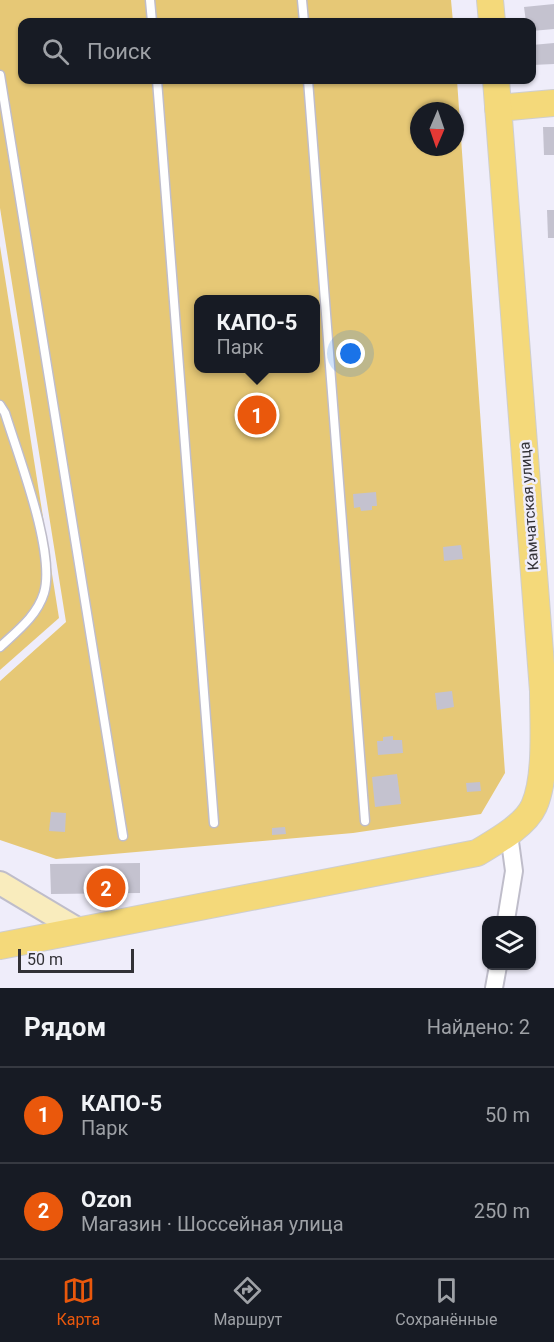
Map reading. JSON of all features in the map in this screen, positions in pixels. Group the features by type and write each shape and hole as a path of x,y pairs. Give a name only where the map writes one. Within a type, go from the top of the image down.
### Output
{"main road":[{"path":"490,0 492,18"},
{"name":"Камчатская улица","path":"0,946 477,853 509,834 534,807 543,764 543,691 496,84"},
{"path":"498,108 554,103"}],"street":[{"path":"507,916 514,871 509,834"},
{"path":"0,883 78,929"},
{"path":"494,988 497,970"}],"lane":[{"path":"150,0 152,18"},
{"path":"302,0 304,18"},
{"path":"0,75 123,836"},
{"path":"157,84 214,823"},
{"path":"308,84 365,821"},
{"path":"0,405 5,413 45,544 44,592 29,620 0,647"}],"shaded area":[{"path":"0,0 451,0 453,18 18,18 18,84 457,84 459,102 410,102 410,156 462,156 505,773 481,814 353,833 56,859 0,840 0,681 66,622 0,208"},
{"path":"0,246 59,618 0,670"}],"building":[{"path":"554,4 554,29 536,31 536,18 525,18 524,7"},
{"path":"554,43 554,64 536,65 536,45"},
{"path":"543,127 554,127 554,155 544,155"},
{"path":"547,210 554,210 554,238 548,238"},
{"path":"376,492 377,506 372,506 372,510 361,511 360,507 354,508 353,494"},
{"path":"461,545 463,559 444,561 443,547"},
{"path":"452,691 454,707 437,710 435,693"},
{"path":"393,736 393,740 402,740 403,753 378,755 377,741 383,741 383,737"},
{"path":"397,774 401,804 375,807 372,777"},
{"path":"480,782 481,791 467,792 466,783"},
{"path":"51,812 66,813 65,832 49,831"},
{"path":"285,827 286,834 272,835 272,828"},
{"path":"140,863 140,893 51,894 50,864"}],"place":[{"name":"КАПО-5","path":"257,415"},
{"name":"Ozon","path":"106,888"}]}
